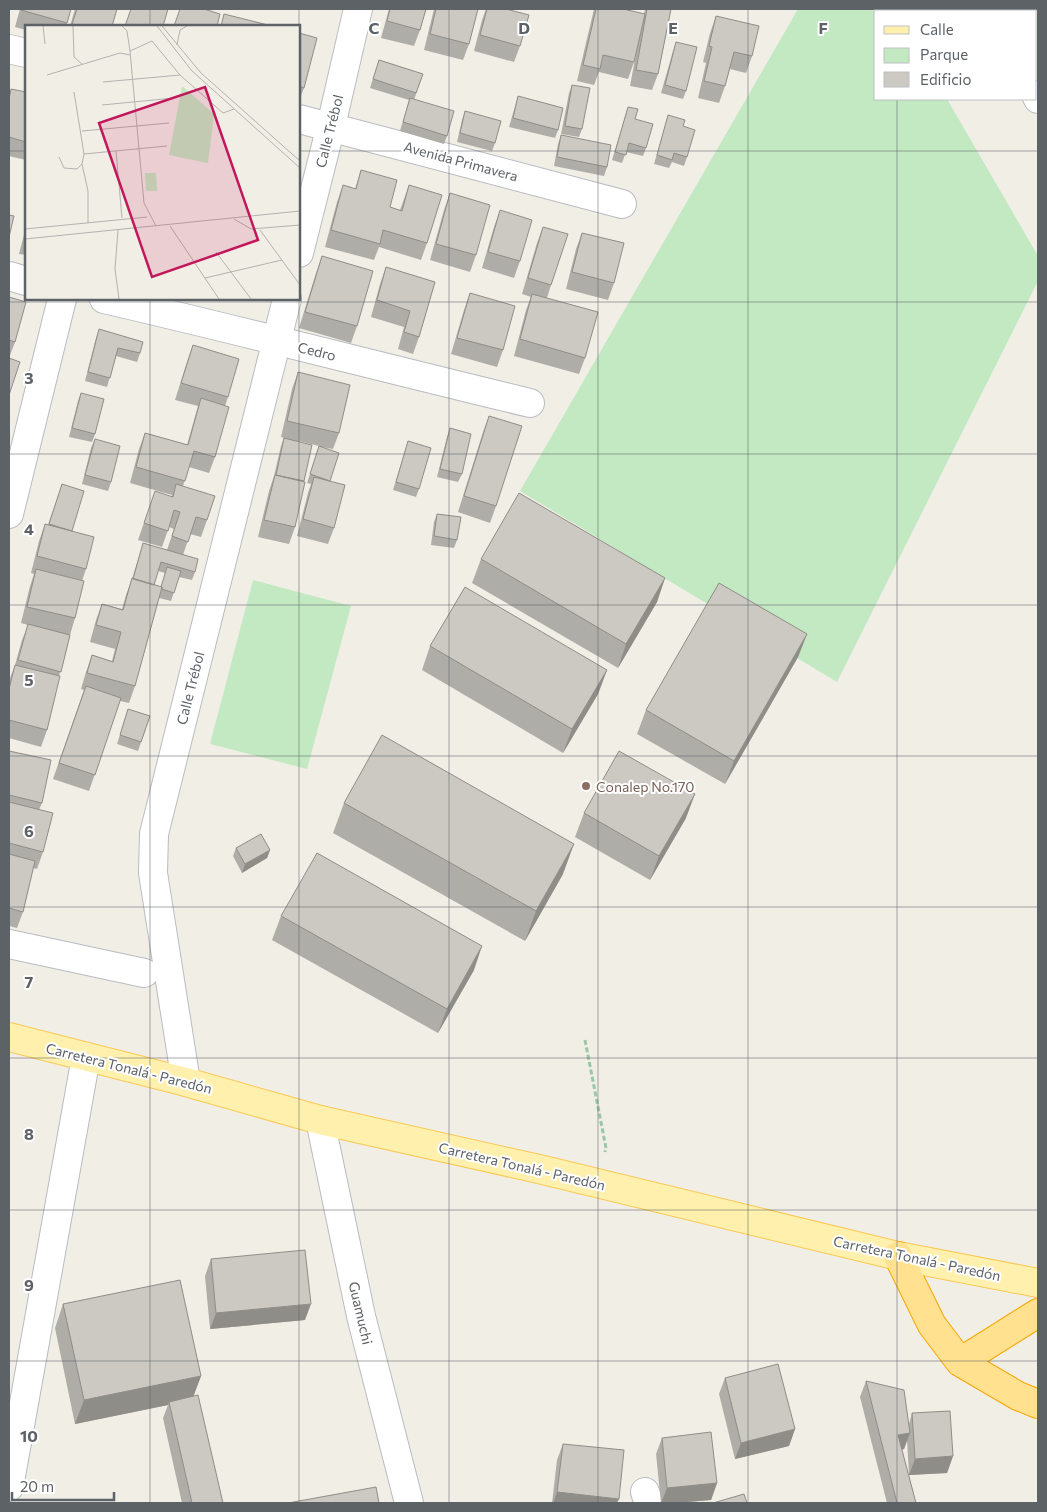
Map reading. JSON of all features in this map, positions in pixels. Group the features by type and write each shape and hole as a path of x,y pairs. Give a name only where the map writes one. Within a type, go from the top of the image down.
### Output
{"highway":[{"path":"898,1256 932,1325 960,1362 1018,1396 1038,1404"},
{"path":"960,1362 1038,1313"}],"main road":[{"name":"Carretera Tonalá - Paredón","path":"9,1038 186,1082 320,1120 539,1169 898,1256 1038,1283"}],"street":[{"name":"Calle Trébol","path":"300,250 358,9"},
{"path":"9,49 25,53"},
{"name":"Avenida Primavera","path":"300,119 622,204"},
{"path":"9,276 25,280"},
{"path":"9,514 62,300"},
{"name":"Cedro","path":"108,300 530,403"},
{"name":"Calle Trébol","path":"186,1082 153,873 154,834 287,300"},
{"path":"9,944 144,973"},
{"path":"9,1486 86,1057"},
{"name":"Guamuchi","path":"320,1120 361,1316 408,1503"}],"path":[{"path":"585,1040 606,1148 604,1156"}],"green space":[{"path":"798,9 895,9 874,10 874,100 948,100 1038,256 1038,281 837,682 520,491"},
{"path":"253,580 351,606 307,769 210,744"}],"building":[{"path":"21,9 71,9 67,23"},
{"path":"77,9 117,9 112,25 72,24"},
{"path":"131,9 168,9 163,25 125,25"},
{"path":"180,9 204,9 220,14 217,25 174,25"},
{"path":"390,9 426,9 420,30 387,21"},
{"path":"436,9 478,9 469,44 430,34"},
{"path":"487,9 506,9 529,15 520,46 480,35"},
{"path":"596,9 623,9 645,14 634,62 603,55 600,69 583,65"},
{"path":"647,9 671,9 658,74 636,70"},
{"path":"224,14 268,25 221,25"},
{"path":"716,16 759,26 752,56 734,52 725,86 704,81 712,47 709,46"},
{"path":"300,33 317,38 304,88 300,86"},
{"path":"676,42 697,47 686,91 665,85"},
{"path":"379,60 423,74 416,93 373,79"},
{"path":"572,85 590,88 582,129 565,126"},
{"path":"11,89 25,92 25,142 9,137 9,99"},
{"path":"518,96 563,108 558,130 513,118"},
{"path":"410,98 454,111 447,136 403,122"},
{"path":"628,107 638,109 635,119 653,124 646,148 629,143 626,155 615,152"},
{"path":"465,111 501,121 495,143 460,133"},
{"path":"668,115 685,120 683,126 695,130 687,157 674,153 672,160 657,155"},
{"path":"561,135 611,145 607,167 557,157"},
{"path":"361,170 397,180 390,207 402,211 409,185 442,195 427,243 383,230 380,244 331,230 343,185 356,189"},
{"path":"450,193 490,205 476,255 436,244"},
{"path":"500,210 532,220 520,261 488,252"},
{"path":"9,215 14,216 9,237"},
{"path":"543,227 568,234 551,285 528,278"},
{"path":"582,233 624,243 614,283 572,272"},
{"path":"322,256 373,271 357,326 305,312"},
{"path":"386,267 435,282 419,337 404,332 410,311 377,300"},
{"path":"470,293 515,306 503,350 457,338"},
{"path":"532,294 598,312 585,358 520,339"},
{"path":"9,297 26,302 15,342 9,340"},
{"path":"99,329 143,342 140,353 118,348 110,378 88,372"},
{"path":"193,345 239,359 228,397 181,383"},
{"path":"9,358 20,362 9,395"},
{"path":"298,372 350,385 339,433 287,421"},
{"path":"81,393 104,399 95,434 72,428"},
{"path":"201,398 229,407 215,457 194,451 185,481 136,467 145,433 188,445"},
{"path":"489,416 522,426 496,506 464,496"},
{"path":"450,428 471,434 462,474 440,469"},
{"path":"284,438 312,445 304,481 276,475"},
{"path":"95,439 120,446 111,482 85,475"},
{"path":"408,441 431,448 419,489 396,482"},
{"path":"319,446 339,453 330,481 310,474"},
{"path":"275,475 305,482 295,527 264,520"},
{"path":"314,477 345,485 334,528 303,519"},
{"path":"62,484 84,491 72,531 49,524"},
{"path":"176,484 215,496 207,520 196,517 188,542 172,536 180,512 174,510 168,531 144,523 155,491 173,497"},
{"path":"519,493 665,578 626,644 481,559"},
{"path":"437,514 461,517 457,540 434,536"},
{"path":"45,524 94,537 86,569 37,556"},
{"path":"143,543 198,559 195,572 161,562 154,585 133,579"},
{"path":"167,567 181,571 174,593 161,587"},
{"path":"36,569 84,581 75,618 27,607"},
{"path":"132,578 162,587 135,686 87,673 92,655 113,662 121,632 96,625 102,604 123,610"},
{"path":"719,583 807,634 734,761 646,710"},
{"path":"465,587 607,670 572,729 430,646"},
{"path":"28,624 70,635 61,672 18,660"},
{"path":"15,665 60,676 47,730 9,720 9,689"},
{"path":"86,686 121,698 95,775 59,763"},
{"path":"128,709 150,716 141,742 120,735"},
{"path":"382,735 574,844 536,911 344,803"},
{"path":"9,751 51,760 42,803 9,795"},
{"path":"619,751 695,794 659,856 584,813"},
{"path":"9,802 53,813 43,852 9,843"},
{"path":"261,834 270,850 245,864 236,848"},
{"path":"317,853 482,946 447,1009 281,916"},
{"path":"9,854 35,861 23,912 9,908"},
{"path":"305,1250 311,1304 216,1313 211,1259"},
{"path":"180,1280 201,1376 84,1400 63,1304"},
{"path":"778,1364 795,1429 741,1443 725,1378"},
{"path":"866,1381 904,1390 910,1433 898,1435 916,1503 897,1503"},
{"path":"198,1395 223,1503 192,1503 169,1402"},
{"path":"950,1411 953,1456 915,1459 912,1413"},
{"path":"711,1432 717,1483 667,1488 662,1438"},
{"path":"563,1444 624,1450 619,1499 557,1492"},
{"path":"376,1487 379,1503 288,1503"},
{"path":"744,1494 747,1503 713,1503"}],"place":[{"name":"Conalep No.170","path":"586,786"}]}
